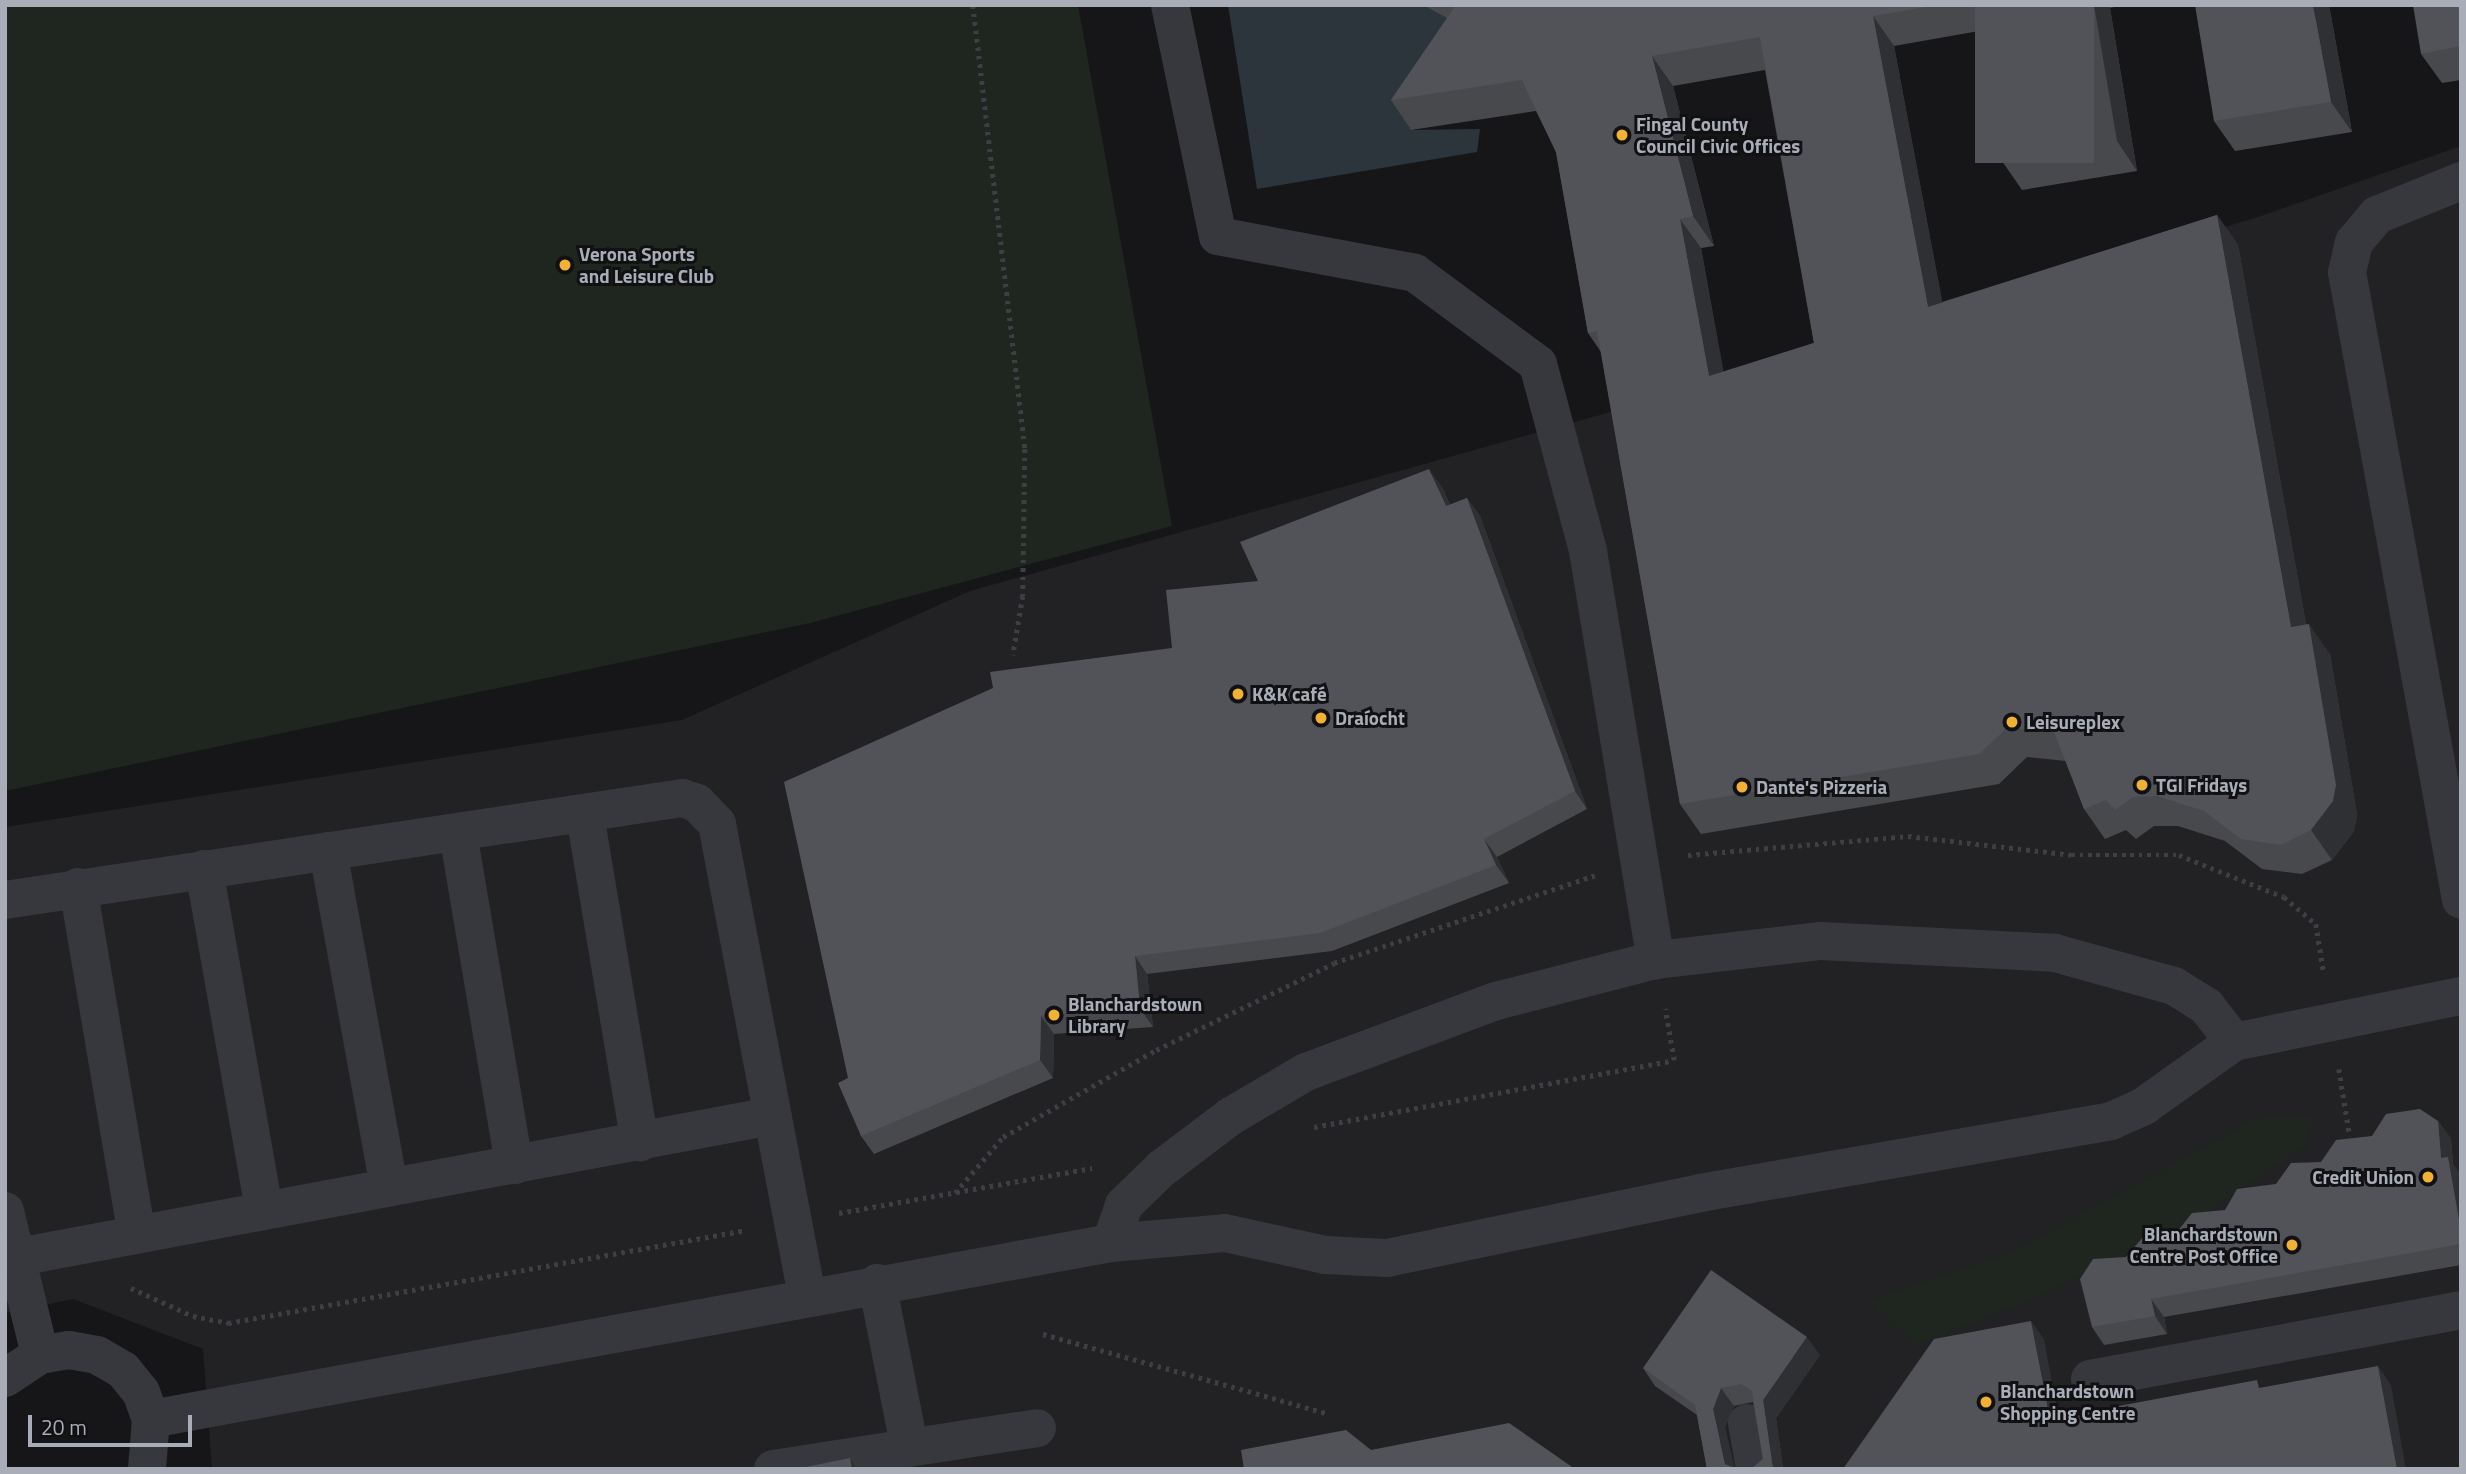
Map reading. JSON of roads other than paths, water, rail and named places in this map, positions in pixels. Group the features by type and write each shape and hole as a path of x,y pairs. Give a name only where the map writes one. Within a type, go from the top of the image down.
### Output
{"street":[{"path":"1170,5 1218,236 1415,273 1538,364 1588,551 1656,960"},
{"path":"2461,181 2377,215 2354,242 2347,272 2453,828 2461,900"},
{"path":"5,900 78,887 458,834 682,798 709,811 807,1297"},
{"path":"585,814 640,1142"},
{"path":"458,834 514,1165"},
{"path":"328,851 389,1187"},
{"path":"204,869 264,1211"},
{"path":"78,887 137,1234"},
{"path":"1111,1243 1124,1205 1161,1169 1231,1116 1306,1072 1496,1000 1656,960 1821,942 2055,953 2174,986 2207,1007 2234,1042"},
{"path":"151,1419 877,1283 1111,1243 1225,1233 1325,1255 1387,1258 1700,1193 2110,1121 2144,1106 2234,1042 2461,996"},
{"path":"13,1258 772,1116"},
{"path":"5,1211 13,1258 40,1354"},
{"path":"877,1283 909,1444"},
{"path":"2090,1379 2461,1310"},
{"path":"5,1378 40,1354 97,1355 135,1385 151,1419 147,1469"},
{"path":"1747,1423 1755,1469"},
{"path":"773,1469 909,1444 1037,1428"}],"place":[{"name":"Fingal County Council Civic Offices","path":"1622,135"},
{"name":"Verona Sports and Leisure Club","path":"565,265"},
{"name":"K&K café","path":"1238,694"},
{"name":"Draíocht","path":"1321,718"},
{"name":"Leisureplex","path":"2012,722"},
{"name":"TGI Fridays","path":"2142,785"},
{"name":"Dante's Pizzeria","path":"1742,787"},
{"name":"Blanchardstown Library","path":"1054,1015"},
{"name":"Credit Union","path":"2428,1177"},
{"name":"Blanchardstown Centre Post Office","path":"2292,1245"},
{"name":"Blanchardstown Shopping Centre","path":"1986,1402"}]}
